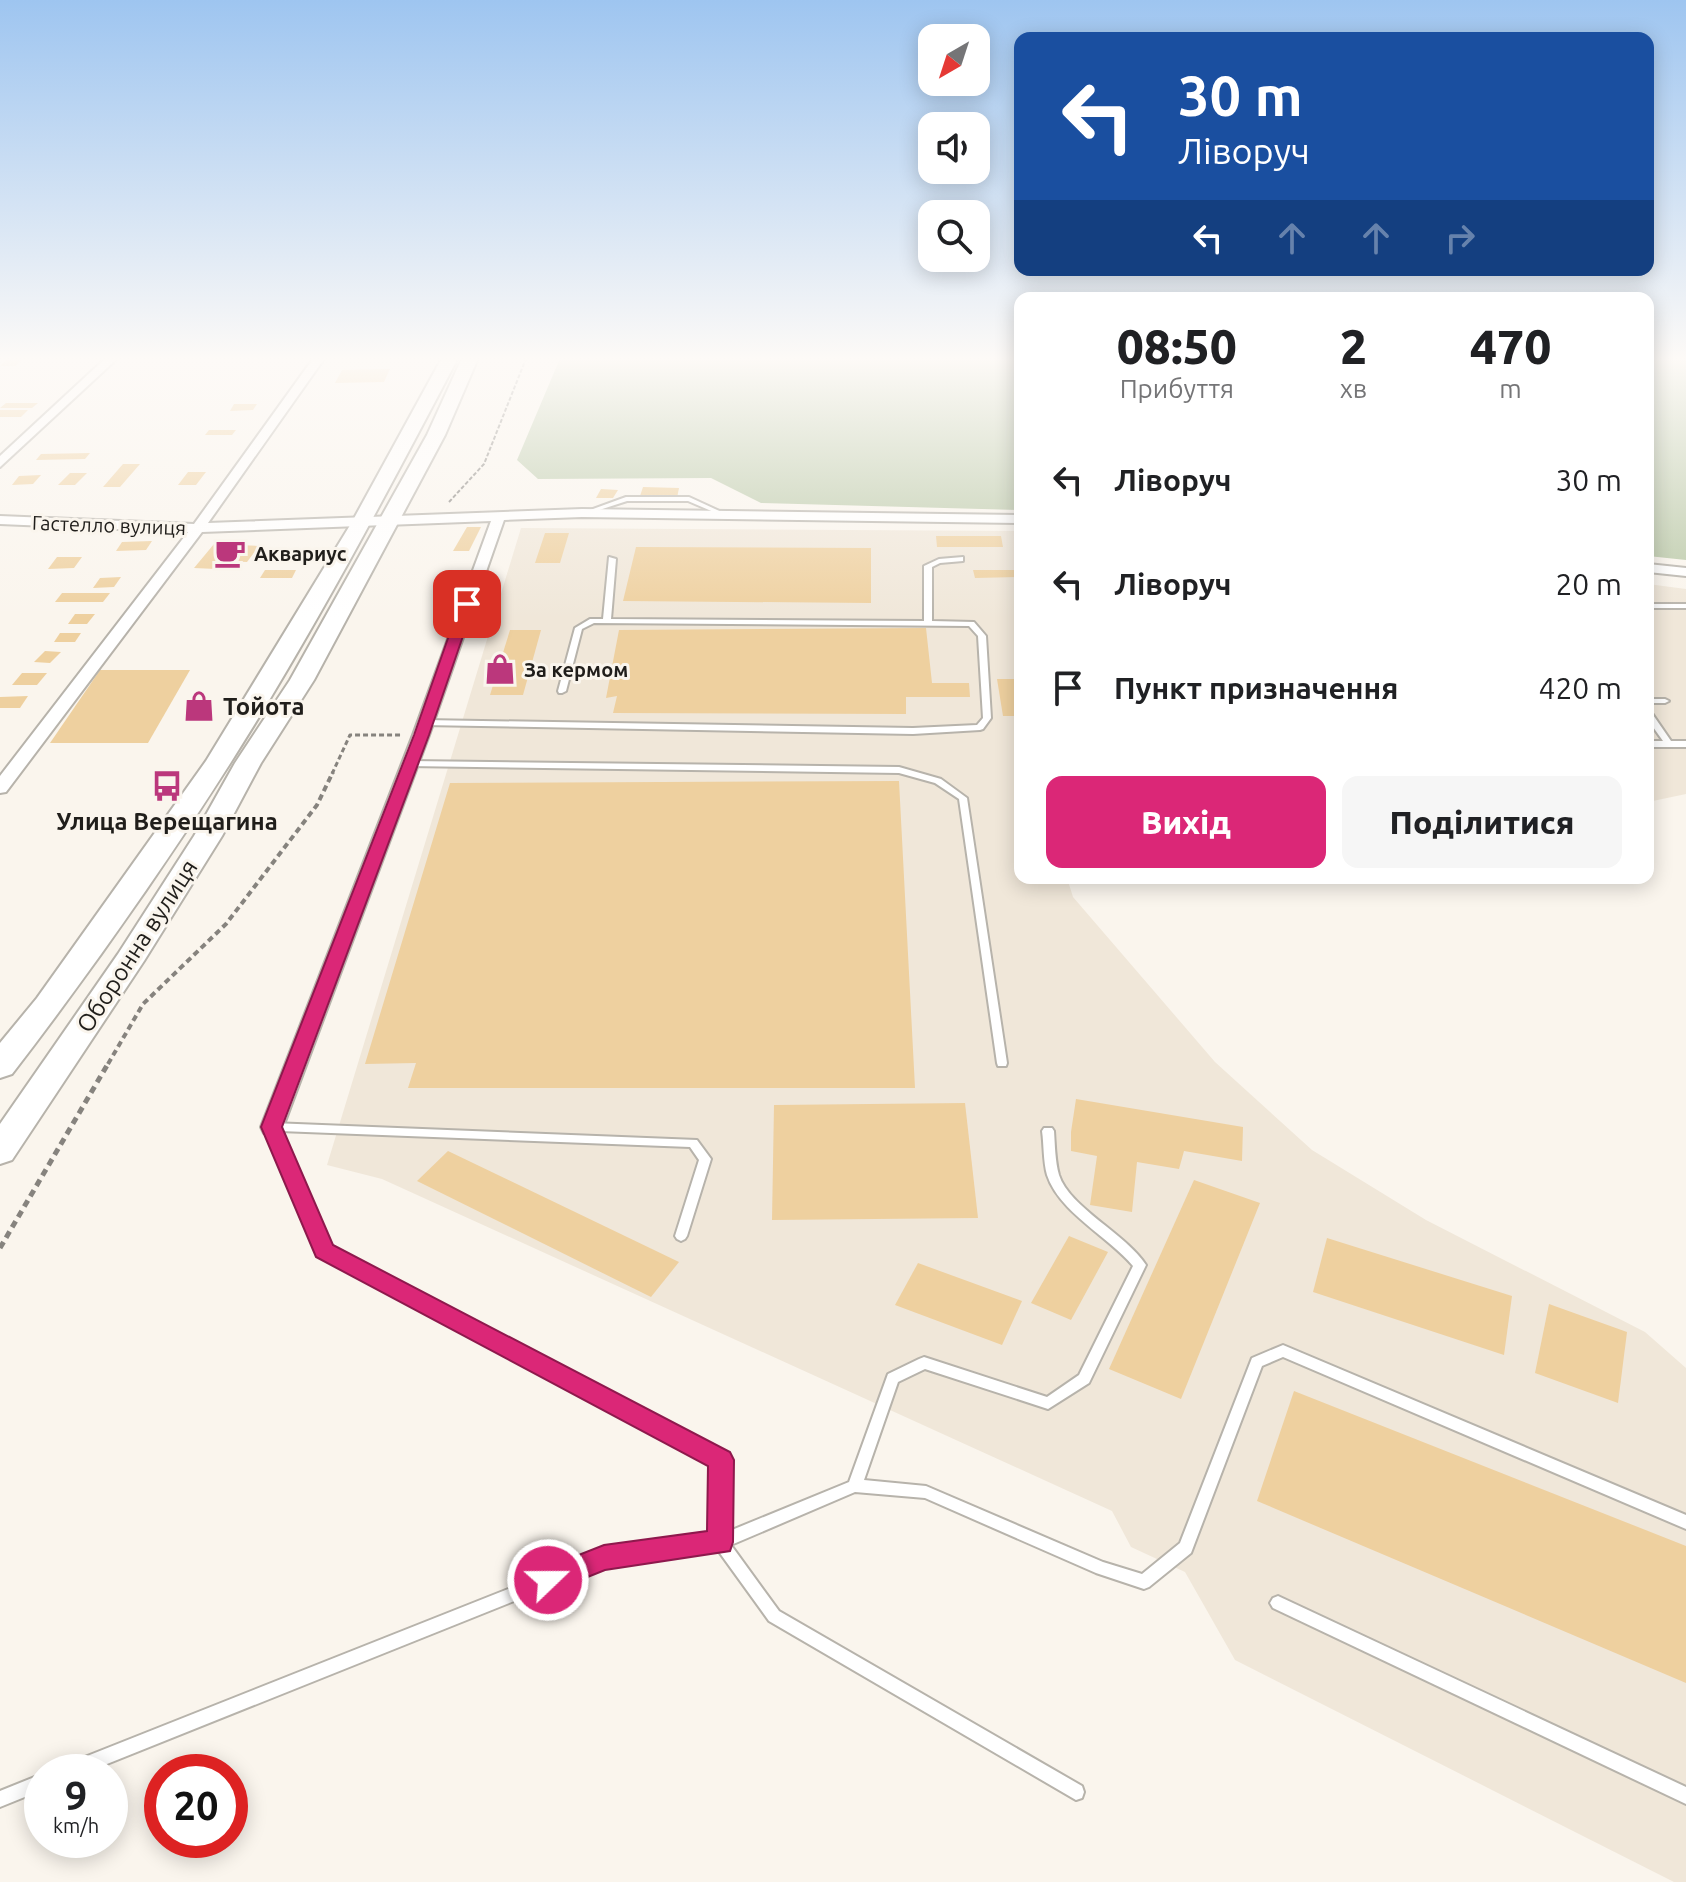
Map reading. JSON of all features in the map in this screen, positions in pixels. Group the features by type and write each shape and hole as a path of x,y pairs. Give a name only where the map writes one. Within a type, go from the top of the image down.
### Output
{"main road":[{"name":"Оборонна вулиця","path":"0,1066 48,1005 218,762 362,522 404,444"},
{"name":"Оборонна вулиця","path":"0,1151 129,961 208,836 248,763 308,668 431,444"}],"street":[{"path":"0,463 20,444"},
{"path":"3,779 198,528 258,444"},
{"name":"Гастелло вулиця","path":"0,520 198,528 582,513 1014,519"},
{"path":"272,1127 410,764 499,516"},
{"path":"1654,569 1686,572"}],"lane":[{"path":"607,621 612,559"},
{"path":"928,621 928,566 939,561 960,559"},
{"path":"1654,606 1686,606"},
{"path":"423,729 913,731 980,727 987,718 982,636 971,624 928,621 593,621 579,628 562,691"},
{"path":"1654,701 1665,701"},
{"path":"1654,723 1669,744"},
{"path":"1654,744 1686,744"},
{"path":"410,764 899,770 938,781 963,798 1002,1063"},
{"path":"681,1236 705,1159 693,1143 272,1127 324,1251 721,1460 720,1542 774,1616 1076,1792"},
{"path":"855,1486 893,1378 924,1363 1048,1403 1084,1379 1140,1265 1130,1251 1084,1215 1054,1178 1048,1131"},
{"path":"112,1754 604,1558 720,1542 855,1486 926,1492 1101,1568 1144,1582 1186,1548 1257,1362 1283,1351 1686,1522"},
{"path":"1278,1603 1686,1796"},
{"path":"0,1799 24,1789"}],"path":[{"path":"450,516 448,500 484,464 492,444"},
{"path":"0,1248 143,1004 226,924 317,805 350,735 423,729"}],"shaded area":[{"path":"521,528 1014,531 1014,884 1069,884 1073,897 1215,1062 1312,1150 1426,1220 1645,1332 1686,1368 1686,1882 1674,1882 1235,1660 1185,1572 1131,1547 1112,1511 382,1179 327,1165"},
{"path":"1654,585 1686,589 1686,794 1654,801"}],"green space":[{"path":"524,444 1014,444 1014,510 761,503 711,478 538,479 517,460"},
{"path":"1654,444 1686,444 1686,560 1654,557"}],"building":[{"path":"90,453 85,459 36,460 41,454"},
{"path":"123,464 140,464 120,487 103,487"},
{"path":"188,472 206,472 196,485 178,485"},
{"path":"70,473 87,473 75,485 58,485"},
{"path":"41,475 33,484 12,485 19,476"},
{"path":"643,487 679,488 676,503 638,502"},
{"path":"601,489 618,490 613,498 596,498"},
{"path":"467,527 481,527 469,551 453,551"},
{"path":"545,533 569,533 560,563 535,563"},
{"path":"936,536 1001,536 1003,547 937,547"},
{"path":"152,541 146,550 116,551 122,542"},
{"name":"Аквариус","path":"214,544 259,546 247,562 222,561 216,569 194,568"},
{"path":"636,547 871,548 871,603 623,601"},
{"path":"57,557 82,557 74,568 48,569"},
{"path":"265,570 296,570 292,578 260,578"},
{"path":"973,570 1014,570 1014,577 975,578"},
{"path":"121,577 114,587 93,588 100,578"},
{"path":"62,593 110,593 103,602 55,602"},
{"path":"75,614 95,614 87,624 68,624"},
{"path":"926,628 932,683 969,683 970,697 906,697 906,714 613,713 617,696 606,698 619,630"},
{"path":"510,630 541,630 523,695 490,695"},
{"path":"60,633 81,633 75,642 54,642"},
{"path":"45,651 61,652 50,663 34,662"},
{"path":"100,670 190,670 148,743 50,743"},
{"path":"22,673 47,673 37,685 12,685"},
{"path":"997,679 1014,679 1014,716 1003,716"},
{"path":"28,696 20,708 0,708 0,697"},
{"path":"899,781 915,1088 408,1088 416,1063 365,1064 450,783"},
{"path":"1076,1099 1243,1127 1242,1161 1184,1151 1179,1169 1137,1162 1132,1212 1090,1205 1097,1156 1071,1151"},
{"path":"965,1103 978,1218 772,1220 774,1105"},
{"path":"448,1151 679,1262 651,1297 417,1181"},
{"path":"1194,1180 1260,1203 1181,1399 1109,1369"},
{"path":"1069,1236 1108,1252 1071,1320 1031,1303"},
{"path":"1327,1238 1512,1296 1504,1355 1313,1292"},
{"path":"918,1263 1022,1301 1002,1345 895,1305"},
{"path":"1549,1304 1627,1332 1618,1403 1535,1373"},
{"path":"1294,1391 1686,1546 1686,1683 1257,1501"}],"place":[{"name":"Аквариус","path":"230,553"},
{"name":"За кермом","path":"500,669"},
{"name":"Тойота","path":"199,706"},
{"name":"Улица Верещагина","path":"167,786"}],"route":[{"path":"467,604 421,735 272,1127 324,1251 721,1460 720,1542 604,1558 548,1580"}]}
